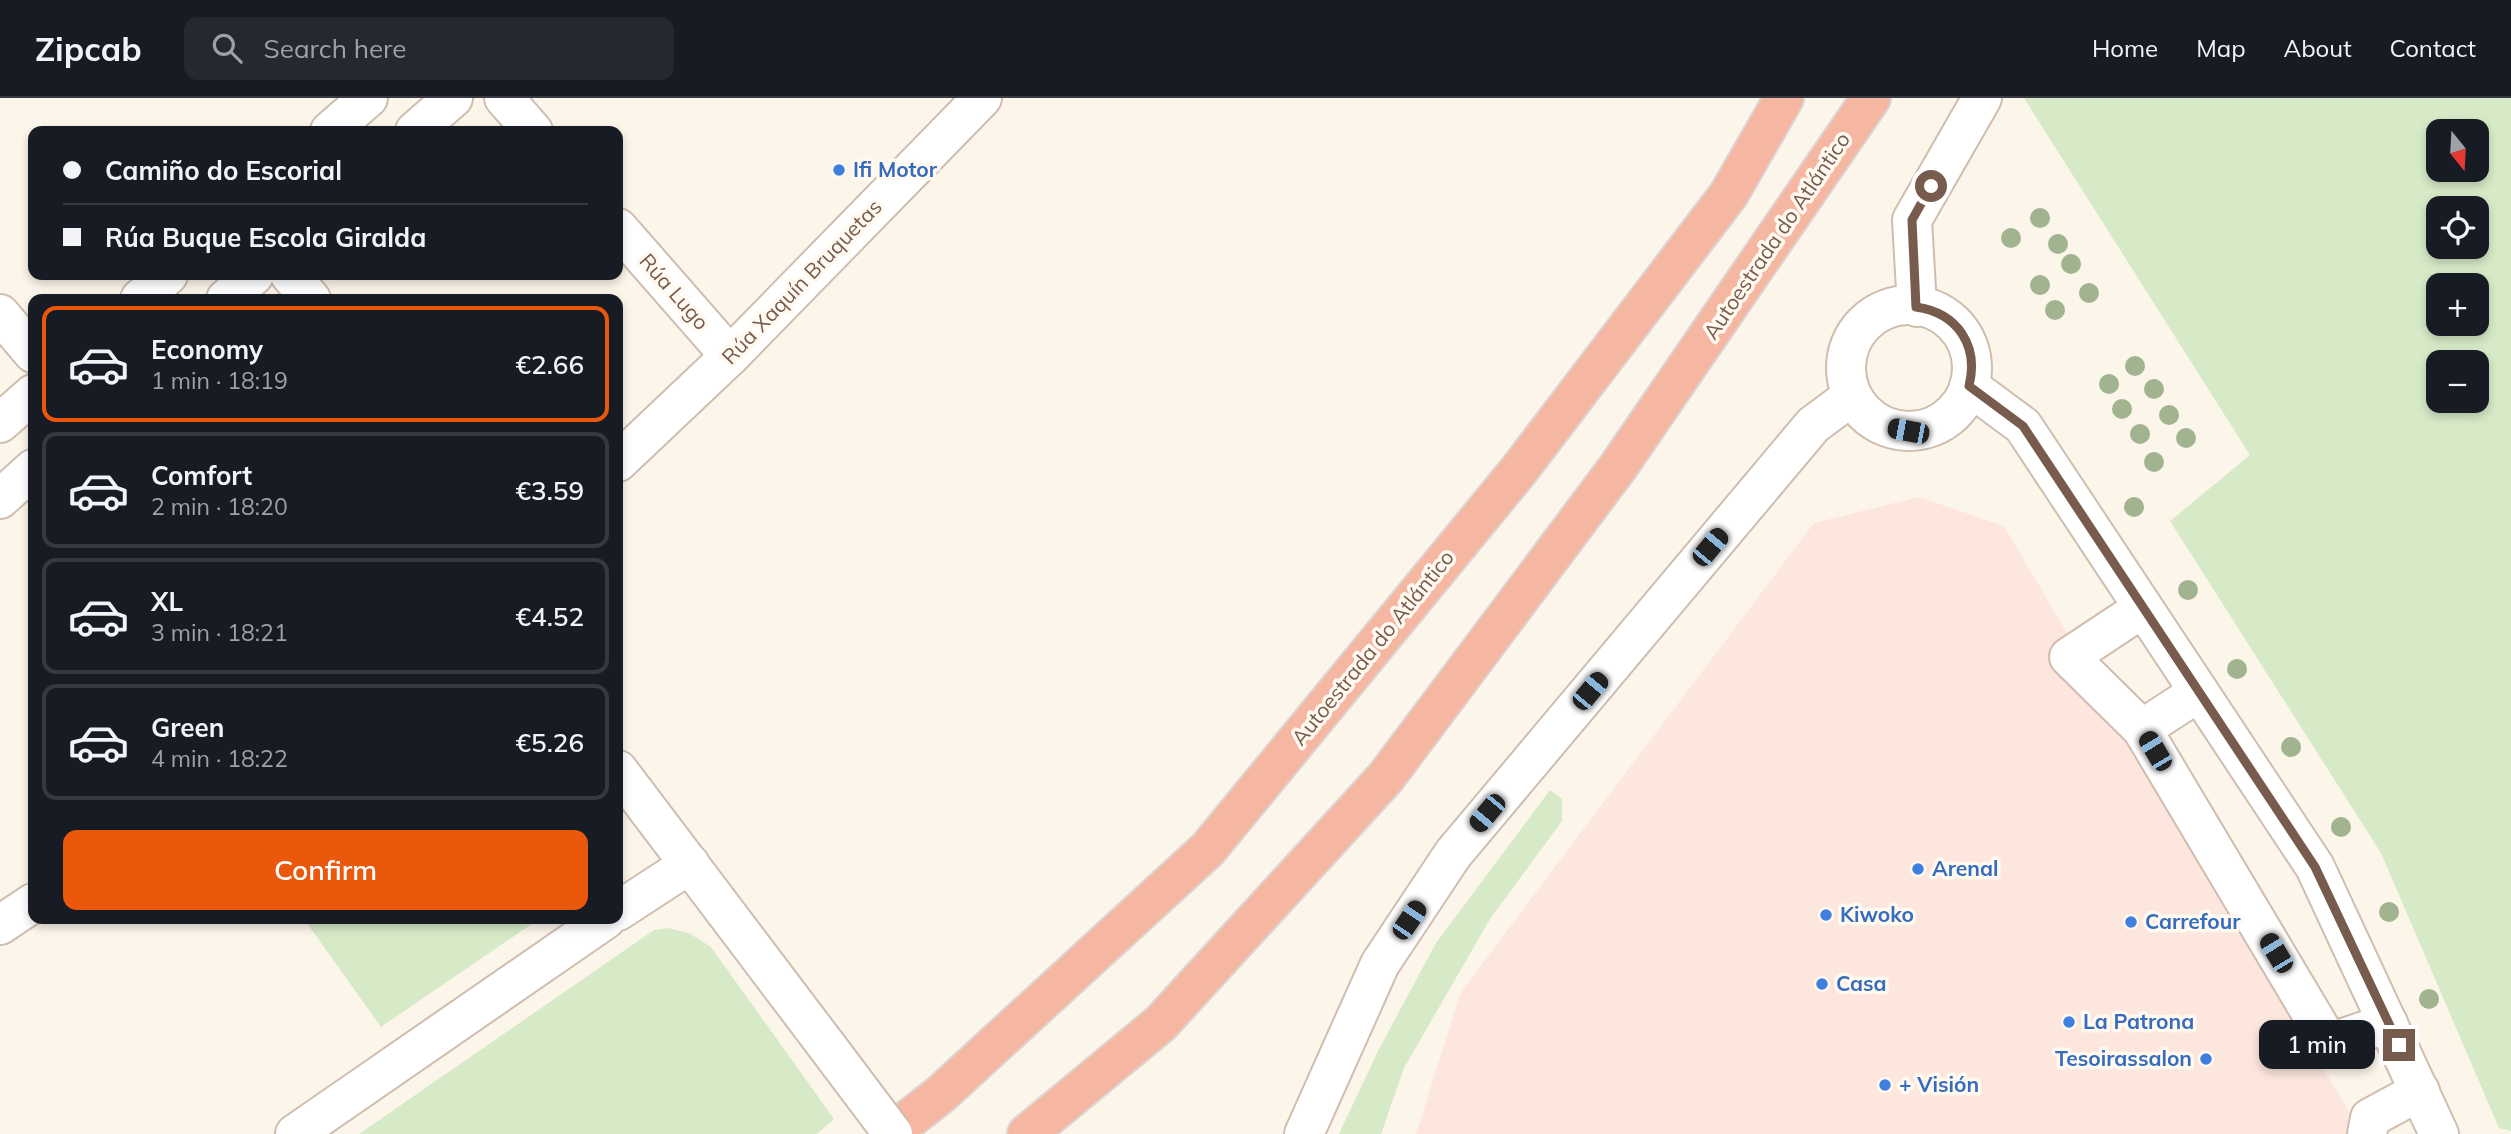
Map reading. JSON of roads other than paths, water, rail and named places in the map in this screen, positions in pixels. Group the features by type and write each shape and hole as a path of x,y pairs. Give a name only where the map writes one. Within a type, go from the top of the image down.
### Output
{"highway":[{"name":"Autoestrada do Atlántico","path":"891,1134 941,1094 1208,849 1519,471 1729,194 1784,98"},
{"name":"Autoestrada do Atlántico","path":"1027,1134 1161,1023 1386,777 1618,467 1871,98"}],"street":[{"path":"336,126 368,98"},
{"path":"421,126 453,98"},
{"path":"504,98 529,126"},
{"name":"Rúa Xaquín Bruquetas","path":"623,457 730,355 982,98"},
{"path":"1916,307 1912,220 1982,98"},
{"name":"Rúa Lugo","path":"623,234 730,355"},
{"path":"146,294 162,280"},
{"path":"232,294 248,280"},
{"path":"295,280 307,294"},
{"path":"1903,305 1931,309 1950,319 1960,329 1970,349 1972,371 1969,386 1966,396 1953,414 1930,428 1908,431 1887,427 1868,416 1852,396 1846,375 1849,349 1859,329 1882,311 1903,305"},
{"path":"0,314 28,347"},
{"path":"1969,386 2023,426 2315,867 2439,1134"},
{"path":"1304,1134 1380,964 1453,854 1812,425 1852,396"},
{"path":"0,423 28,398"},
{"path":"0,499 28,474"},
{"path":"2143,608 2069,657 2142,729 2329,1043 2388,1023"},
{"path":"2142,729 2199,692"},
{"path":"623,777 891,1134"},
{"path":"623,908 690,864"},
{"path":"0,925 28,906"},
{"path":"295,1134 599,924"},
{"path":"2367,1134 2370,1118 2420,1091"}],"place":[{"name":"Ifi Motor","path":"839,170"},
{"name":"Arenal","path":"1918,869"},
{"name":"Kiwoko","path":"1826,915"},
{"name":"Carrefour","path":"2131,922"},
{"name":"Casa","path":"1822,984"},
{"name":"La Patrona","path":"2069,1022"},
{"name":"Tesoirassalon","path":"2206,1059"},
{"name":"+ Visión","path":"1885,1085"}]}
